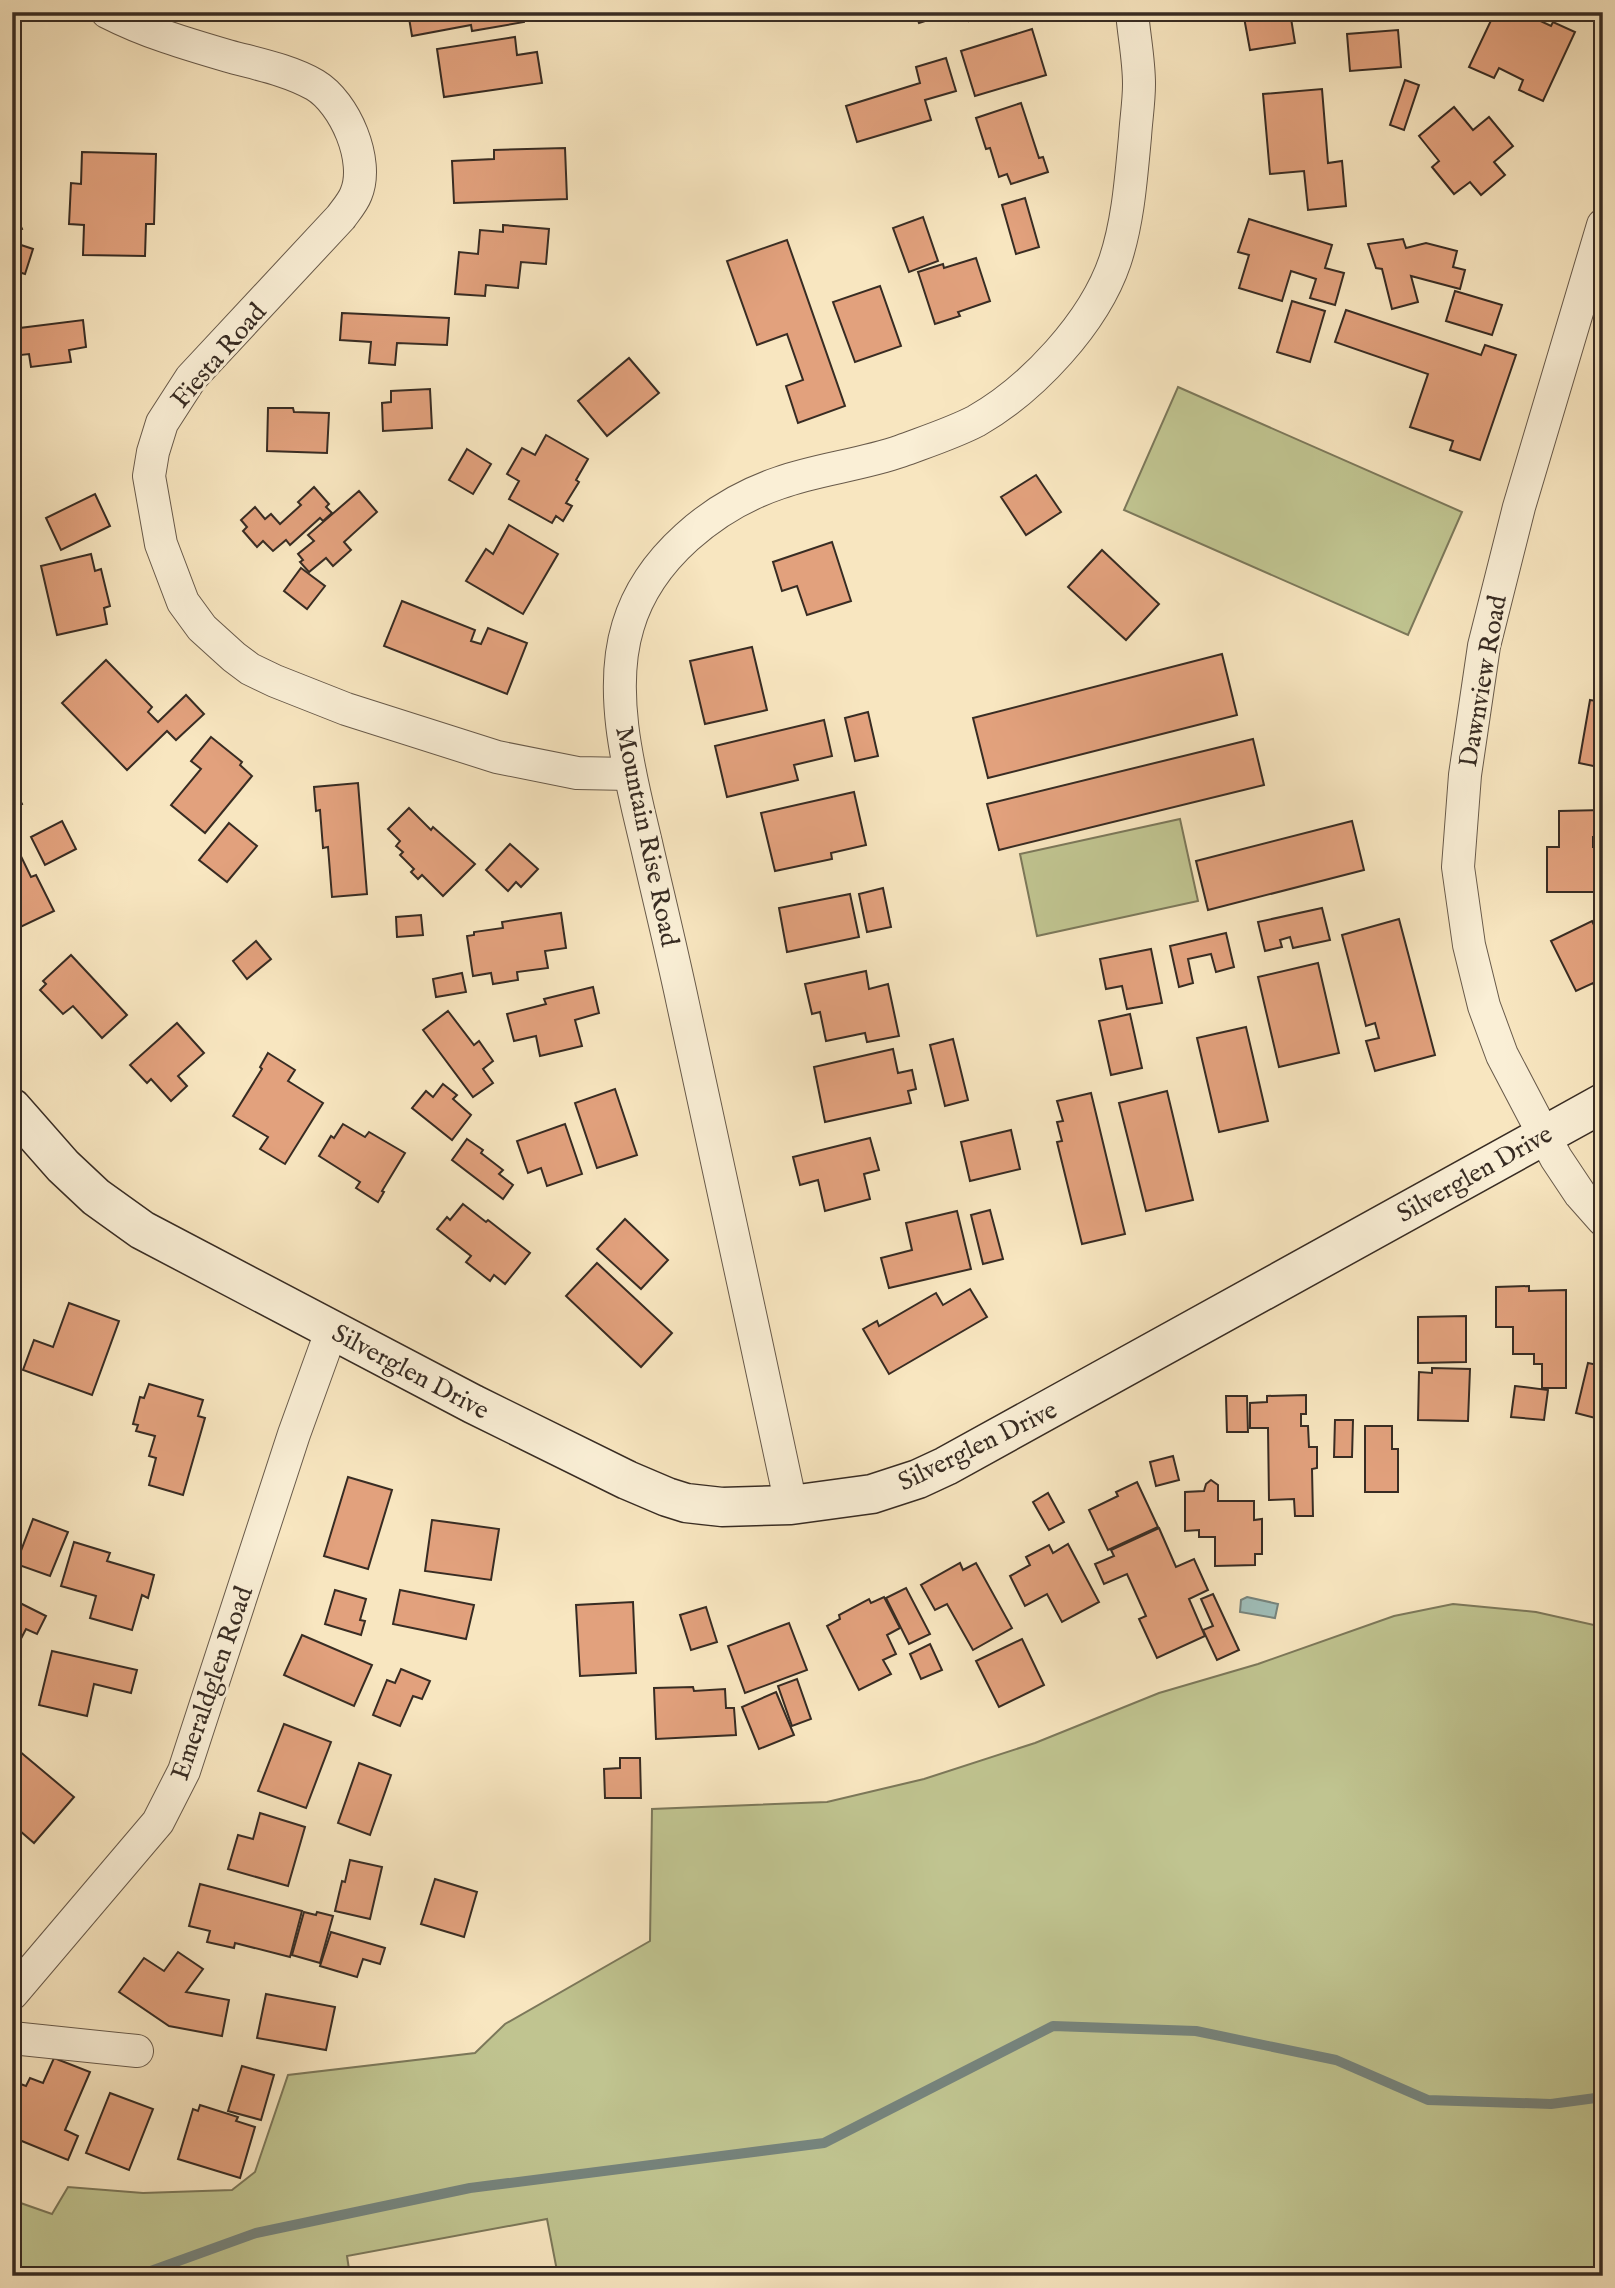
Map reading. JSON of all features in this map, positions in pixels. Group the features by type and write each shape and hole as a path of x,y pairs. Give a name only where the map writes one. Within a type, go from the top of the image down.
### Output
{"street":[{"name":"Fiesta Road","path":"107,12 136,28 277,69 317,86 333,102 346,121 359,149 360,173 356,194 341,217 191,378 162,423 149,477 161,544 183,601 202,628 250,669 346,709 497,757 577,773 629,774"},
{"name":"Mountain Rise Road","path":"791,1505 683,1002 629,774 620,662 626,629 635,604 673,550 721,509 780,482 897,452 975,421 1030,382 1049,363 1090,312 1115,262 1130,186 1139,82 1132,12"},
{"name":"Dawnview Road","path":"1603,225 1519,507 1484,646 1465,775 1458,867 1469,945 1484,1006 1502,1055 1542,1135 1580,1194 1603,1220"},
{"name":"Silverglen Drive","path":"12,1108 63,1166 96,1197 142,1230 473,1404 627,1480 686,1503 722,1507 791,1505 872,1494 946,1466 1603,1103"},
{"name":"Emeraldglen Road","path":"12,1994 158,1822 184,1771 294,1434 332,1329"},
{"path":"12,2038 137,2051"}],"green space":[{"path":"1178,387 1462,512 1408,635 1124,510"},
{"path":"1180,819 1198,901 1037,936 1020,854"},
{"path":"1453,1604 1536,1612 1603,1627 1603,2276 558,2276 547,2219 347,2256 350,2276 12,2276 12,2200 52,2214 68,2187 143,2193 232,2190 255,2172 288,2075 475,2053 505,2024 650,1941 652,1809 827,1802 924,1779 1035,1743 1159,1693 1258,1664 1394,1616"}],"water":[{"path":"1247,1597 1278,1604 1275,1618 1240,1612 1241,1600"}],"building":[{"path":"408,12 523,12 524,22 472,31 471,25 412,36"},
{"path":"915,12 953,12 919,23"},
{"path":"966,12 998,12 969,21"},
{"path":"1243,12 1290,12 1295,43 1250,50"},
{"path":"1495,12 1521,12 1551,26 1553,22 1575,32 1543,101 1519,90 1523,80 1499,68 1494,78 1469,67"},
{"path":"1032,29 1046,75 975,96 961,51"},
{"path":"1398,30 1401,67 1350,71 1347,34"},
{"path":"515,37 517,55 537,52 542,83 444,97 437,49"},
{"path":"946,58 956,91 925,100 931,120 857,142 846,106 920,83 916,67"},
{"path":"1405,80 1419,85 1404,130 1390,125"},
{"path":"1322,89 1328,163 1342,161 1346,206 1308,210 1304,171 1270,174 1263,94"},
{"path":"1021,103 1039,158 1043,157 1048,172 1011,184 1007,174 999,177 990,148 986,149 976,118"},
{"path":"1454,107 1473,130 1489,117 1513,146 1494,162 1505,175 1481,195 1470,182 1454,194 1432,167 1439,161 1419,136"},
{"path":"565,148 567,199 454,203 452,161 494,159 494,150"},
{"path":"82,152 156,154 154,224 146,224 145,256 83,255 84,225 69,224 71,183 81,184"},
{"path":"1025,198 1039,247 1016,254 1002,205"},
{"path":"12,207 22,229 12,233"},
{"path":"923,217 938,261 909,272 893,228"},
{"path":"1249,219 1332,245 1325,268 1344,273 1335,305 1310,298 1316,279 1291,271 1282,301 1239,288 1249,255 1238,252"},
{"path":"503,225 549,229 546,264 521,262 518,288 486,285 485,296 455,294 459,252 478,254 480,230 503,232"},
{"path":"1403,239 1406,248 1426,243 1457,251 1453,267 1465,270 1460,289 1411,276 1418,302 1392,309 1382,269 1376,268 1368,244"},
{"path":"787,240 845,406 798,423 786,386 803,380 787,334 757,345 727,261"},
{"path":"12,242 33,249 25,274 12,270"},
{"path":"976,258 990,301 958,312 960,316 935,324 918,272 943,264 944,268"},
{"path":"880,286 901,346 855,362 833,302"},
{"path":"1455,291 1502,305 1492,335 1446,321"},
{"path":"1292,301 1325,311 1310,362 1277,352"},
{"path":"1346,310 1481,355 1485,345 1516,355 1480,460 1450,450 1453,441 1410,427 1428,374 1335,342"},
{"path":"342,313 449,318 447,345 397,343 395,365 369,363 371,342 340,340"},
{"path":"83,320 86,347 69,350 71,362 31,367 29,354 12,356 12,329"},
{"path":"629,358 659,393 607,436 578,401"},
{"path":"430,389 432,428 383,431 382,403 391,402 391,391"},
{"path":"268,408 329,413 327,453 267,451"},
{"path":"546,435 588,459 576,480 579,482 566,503 572,506 563,521 556,516 552,523 509,499 519,481 507,474 522,448 535,455"},
{"path":"467,449 491,464 473,494 449,480"},
{"path":"1036,475 1061,512 1026,535 1001,497"},
{"path":"314,487 329,504 326,507 332,513 323,521 320,518 290,545 286,540 273,551 263,541 257,547 243,531 247,527 241,520 255,507 265,519 271,514 280,524 301,505 298,502"},
{"path":"359,491 377,512 344,542 351,550 333,566 326,558 309,572 300,562 303,560 298,554 314,541 308,535"},
{"path":"95,494 110,526 61,550 46,518"},
{"path":"509,525 558,554 523,614 466,581 486,549 493,554"},
{"path":"832,542 851,601 807,615 797,586 782,591 773,562"},
{"path":"1102,550 1159,604 1126,640 1068,587"},
{"path":"91,554 95,571 101,569 110,606 104,608 107,624 57,635 41,566"},
{"path":"301,568 325,586 307,609 284,591"},
{"path":"402,601 475,630 471,641 481,644 488,628 527,643 507,694 384,646"},
{"path":"752,647 767,710 705,724 690,661"},
{"path":"1222,654 1237,715 988,778 973,718"},
{"path":"106,660 152,707 148,712 158,722 186,695 204,714 176,740 167,731 127,770 62,703"},
{"path":"1590,700 1603,702 1603,768 1579,763"},
{"path":"868,712 878,756 855,761 845,718"},
{"path":"824,720 832,756 794,765 798,780 727,797 715,746"},
{"path":"211,737 242,762 240,765 252,776 205,833 171,805 201,769 191,761"},
{"path":"1253,739 1264,785 999,850 987,804"},
{"path":"358,783 367,894 332,897 328,847 323,848 320,810 316,811 314,787"},
{"path":"12,785 22,804 12,809"},
{"path":"854,792 866,845 831,853 832,859 775,871 761,813"},
{"path":"409,808 431,830 433,827 475,864 443,896 422,875 418,879 411,872 414,869 400,855 403,852 396,846 400,841 388,829"},
{"path":"1603,810 1603,837 1593,837 1593,847 1603,847 1603,892 1547,892 1547,847 1559,847 1559,811"},
{"path":"62,821 76,849 45,865 31,837"},
{"path":"1352,821 1364,870 1208,910 1196,861"},
{"path":"229,823 257,846 227,882 199,860"},
{"path":"15,844 31,877 36,875 54,911 12,931 12,846"},
{"path":"510,844 538,869 521,887 516,882 508,891 486,870"},
{"path":"883,888 891,927 867,932 859,894"},
{"path":"850,894 859,937 787,952 779,908"},
{"path":"1322,908 1330,940 1293,948 1290,937 1280,940 1282,947 1265,951 1258,922"},
{"path":"561,913 566,948 545,951 548,968 517,972 518,980 493,984 491,973 473,976 467,936 474,935 474,932 503,928 502,922"},
{"path":"421,915 423,935 397,937 396,917"},
{"path":"1399,919 1435,1055 1375,1071 1366,1041 1379,1038 1375,1023 1366,1026 1342,935"},
{"path":"1592,921 1603,943 1603,994 1598,996 1593,983 1576,991 1551,941"},
{"path":"1226,933 1234,967 1216,972 1211,954 1188,959 1193,983 1179,987 1170,946"},
{"path":"256,941 271,959 247,979 233,961"},
{"path":"1151,949 1162,1003 1127,1009 1122,986 1106,989 1100,959"},
{"path":"71,955 127,1015 102,1038 73,1006 63,1014 40,990 46,984 43,981"},
{"path":"1318,963 1339,1053 1279,1067 1258,977"},
{"path":"866,971 869,989 888,984 899,1036 867,1042 865,1033 826,1041 820,1012 812,1014 805,984"},
{"path":"462,973 466,992 436,997 433,979"},
{"path":"593,987 599,1013 575,1020 582,1046 540,1056 536,1036 514,1041 507,1014 546,1004 544,999"},
{"path":"448,1011 474,1045 479,1041 493,1061 483,1069 493,1083 473,1097 423,1030"},
{"path":"1130,1014 1142,1068 1111,1075 1099,1021"},
{"path":"177,1023 204,1053 178,1076 187,1086 171,1101 151,1079 147,1083 130,1065"},
{"path":"1246,1027 1268,1121 1219,1132 1197,1038"},
{"path":"953,1039 968,1100 945,1106 930,1045"},
{"path":"893,1049 898,1073 912,1070 916,1089 908,1091 911,1103 825,1122 814,1067"},
{"path":"268,1053 295,1070 288,1081 323,1103 285,1164 260,1149 268,1137 233,1116 262,1069 260,1067"},
{"path":"443,1084 457,1095 453,1099 471,1115 452,1140 412,1108 426,1091 433,1097"},
{"path":"615,1089 637,1155 597,1168 575,1103"},
{"path":"1167,1091 1193,1200 1146,1211 1119,1103"},
{"path":"1091,1093 1125,1234 1082,1244 1057,1142 1062,1141 1057,1122 1063,1121 1057,1101"},
{"path":"343,1124 365,1137 369,1132 405,1153 378,1202 356,1188 360,1182 319,1156 331,1136 334,1138"},
{"path":"565,1124 582,1174 547,1186 541,1168 528,1173 517,1141"},
{"path":"1011,1130 1020,1169 970,1181 961,1142"},
{"path":"870,1138 879,1170 864,1174 870,1199 825,1211 818,1180 800,1185 793,1157"},
{"path":"467,1139 483,1150 481,1153 503,1170 499,1174 513,1185 503,1199 452,1160"},
{"path":"463,1204 530,1253 505,1284 494,1275 490,1281 466,1262 471,1256 437,1229 447,1217 450,1220"},
{"path":"990,1210 1003,1259 983,1264 971,1215"},
{"path":"957,1211 971,1269 889,1288 881,1258 912,1250 906,1223"},
{"path":"625,1219 668,1260 641,1289 597,1249"},
{"path":"597,1263 672,1333 641,1367 566,1296"},
{"path":"1529,1286 1529,1291 1566,1290 1566,1388 1542,1388 1542,1364 1534,1364 1534,1354 1513,1354 1513,1327 1496,1327 1496,1287"},
{"path":"970,1289 987,1317 889,1374 863,1329 877,1321 879,1326 936,1293 943,1305"},
{"path":"69,1303 119,1321 92,1395 23,1370 34,1340 53,1347"},
{"path":"1466,1316 1466,1362 1418,1363 1418,1317"},
{"path":"1588,1363 1603,1366 1603,1420 1576,1413"},
{"path":"1432,1368 1470,1369 1468,1421 1418,1420 1419,1372 1432,1373"},
{"path":"149,1384 203,1400 198,1416 205,1418 183,1495 149,1485 156,1458 149,1456 155,1436 136,1431 138,1425 133,1424 140,1397 144,1398"},
{"path":"1515,1386 1548,1390 1544,1420 1511,1417"},
{"path":"1306,1395 1306,1414 1301,1414 1301,1426 1308,1426 1309,1447 1317,1447 1317,1468 1312,1469 1313,1516 1295,1516 1294,1499 1269,1500 1268,1428 1250,1428 1250,1403 1267,1402 1267,1396"},
{"path":"1226,1396 1247,1396 1248,1432 1227,1432"},
{"path":"1335,1420 1353,1420 1352,1457 1334,1457"},
{"path":"1365,1426 1392,1426 1392,1449 1398,1449 1398,1492 1365,1492"},
{"path":"1173,1456 1179,1480 1156,1486 1150,1462"},
{"path":"348,1477 392,1490 368,1569 324,1556"},
{"path":"1211,1480 1218,1485 1218,1501 1254,1501 1254,1520 1262,1519 1262,1554 1255,1554 1255,1565 1215,1566 1215,1537 1199,1537 1199,1530 1185,1531 1185,1492 1204,1491"},
{"path":"1137,1482 1158,1527 1108,1550 1089,1510 1118,1496 1116,1492"},
{"path":"1048,1493 1064,1522 1049,1530 1033,1502"},
{"path":"33,1519 68,1532 50,1576 16,1564"},
{"path":"432,1520 499,1529 491,1580 425,1571"},
{"path":"1159,1528 1176,1567 1194,1559 1208,1590 1189,1599 1205,1636 1157,1658 1139,1619 1146,1616 1127,1574 1104,1584 1095,1564 1114,1556 1111,1550"},
{"path":"74,1542 110,1553 107,1561 154,1575 148,1598 142,1595 132,1630 90,1618 96,1596 61,1586"},
{"path":"1068,1544 1099,1602 1062,1622 1047,1594 1025,1606 1010,1576 1030,1565 1026,1557 1049,1545 1053,1553"},
{"path":"960,1563 963,1570 976,1563 1012,1628 973,1650 947,1604 935,1610 921,1585"},
{"path":"906,1588 930,1634 909,1644 886,1598"},
{"path":"335,1590 366,1599 360,1620 365,1621 361,1635 325,1624"},
{"path":"400,1590 474,1605 466,1639 393,1624"},
{"path":"1213,1594 1239,1650 1217,1660 1203,1630 1213,1626 1201,1599"},
{"path":"884,1597 900,1628 887,1635 896,1654 883,1660 891,1674 859,1690 827,1626 840,1619 839,1615 869,1599 871,1603"},
{"path":"12,1599 46,1616 37,1634 26,1629 12,1656"},
{"path":"633,1602 636,1673 580,1676 576,1605"},
{"path":"706,1607 717,1642 691,1650 680,1615"},
{"path":"789,1623 807,1670 745,1693 728,1646"},
{"path":"302,1635 372,1665 354,1706 284,1675"},
{"path":"1022,1639 1044,1685 999,1707 976,1661"},
{"path":"930,1644 942,1670 921,1679 910,1654"},
{"path":"52,1651 137,1670 131,1693 94,1684 87,1716 39,1705"},
{"path":"401,1669 430,1681 422,1699 413,1696 400,1726 373,1715 387,1680 395,1683"},
{"path":"797,1679 811,1719 792,1726 778,1686"},
{"path":"693,1687 694,1691 725,1689 726,1708 734,1708 736,1735 656,1739 654,1688"},
{"path":"776,1692 794,1735 759,1749 742,1707"},
{"path":"284,1724 331,1742 306,1808 258,1791"},
{"path":"12,1745 74,1797 34,1843 12,1824"},
{"path":"620,1758 640,1758 641,1798 605,1798 604,1769 620,1768"},
{"path":"359,1763 391,1775 370,1835 338,1823"},
{"path":"260,1813 305,1827 288,1886 228,1869 238,1835 253,1839"},
{"path":"350,1860 382,1867 370,1919 335,1911"},
{"path":"435,1879 477,1892 464,1937 421,1924"},
{"path":"200,1884 302,1911 290,1957 235,1943 234,1948 207,1942 210,1931 189,1926"},
{"path":"304,1912 333,1916 320,1963 292,1955"},
{"path":"331,1932 385,1948 380,1964 363,1959 357,1977 320,1966"},
{"path":"178,1952 203,1969 186,1992 229,2000 222,2036 169,2026 119,1992 144,1958 164,1971"},
{"path":"266,1994 335,2007 326,2050 257,2038"},
{"path":"54,2058 90,2072 65,2130 78,2136 68,2160 12,2137 12,2081 26,2086 30,2078 43,2083"},
{"path":"242,2066 274,2075 261,2120 228,2111"},
{"path":"110,2093 153,2109 129,2170 86,2153"},
{"path":"200,2105 238,2117 236,2121 255,2127 240,2178 178,2159 193,2109 198,2111"}],"waterway":[{"path":"137,2276 256,2233 470,2188 824,2143 1053,2026 1196,2031 1336,2060 1428,2100 1551,2104 1603,2097"}]}
